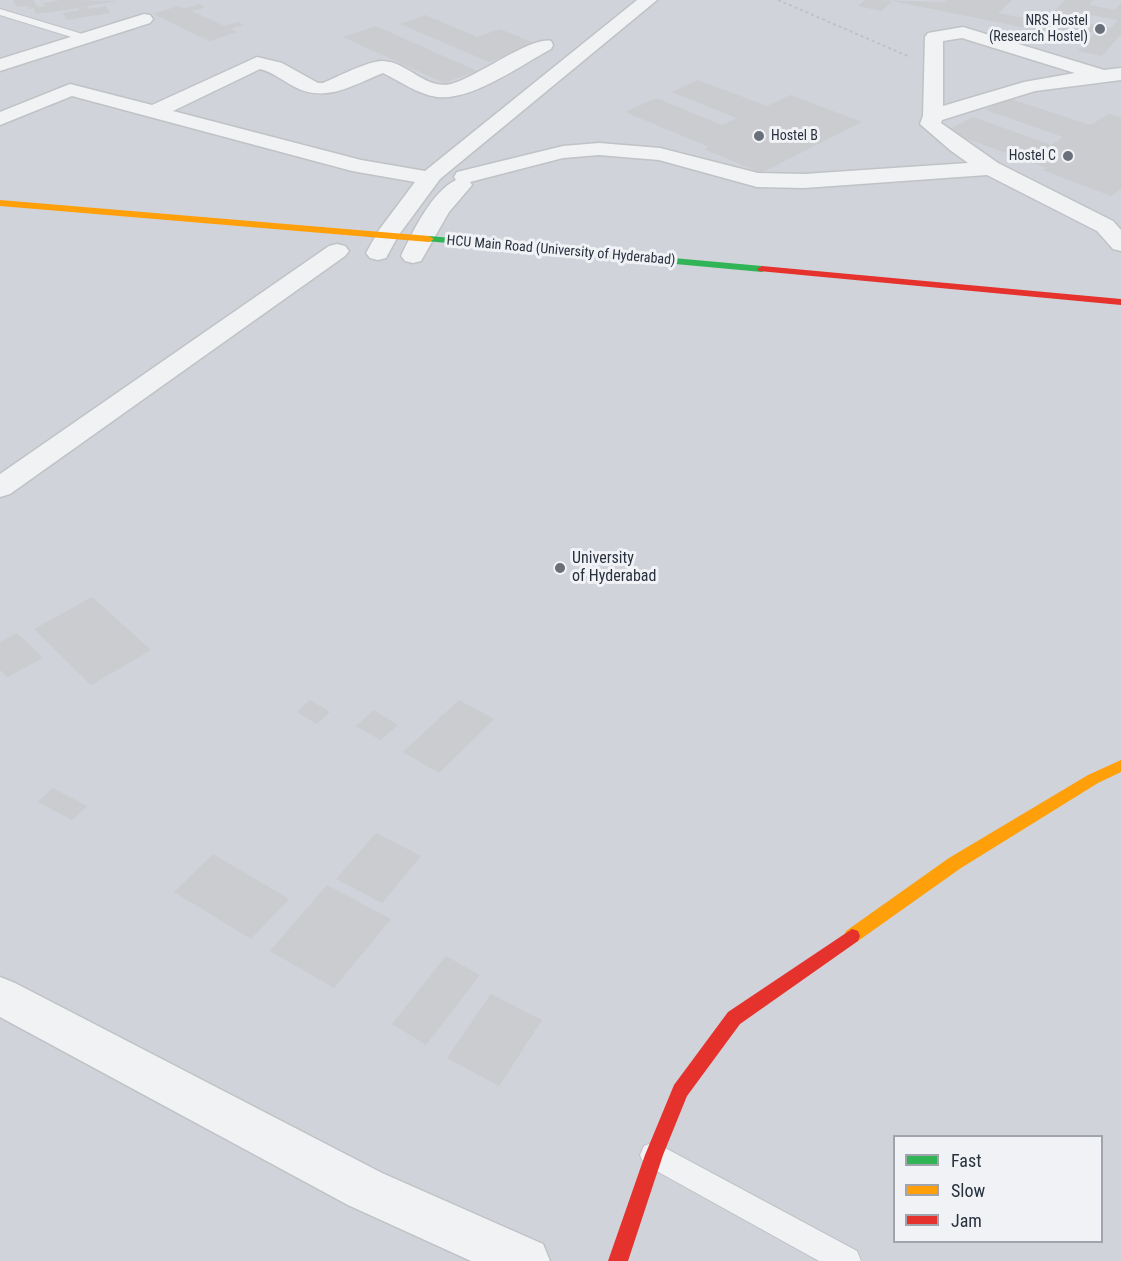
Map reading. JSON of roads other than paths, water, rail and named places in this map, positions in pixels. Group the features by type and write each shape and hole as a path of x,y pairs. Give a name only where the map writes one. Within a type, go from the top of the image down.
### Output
{"street":[{"path":"380,250 431,177 648,0"},
{"path":"0,488 380,250 452,192 482,158 667,0"},
{"path":"0,65 144,19"},
{"path":"1112,75 963,32 934,37 933,116 930,124 957,147 990,168 1105,226 1121,244"},
{"path":"154,112 257,63 269,63 316,90 326,89 382,66 437,91 464,87 544,45"},
{"path":"933,116 1031,86 1112,75"},
{"path":"0,119 70,90 360,166 431,177 452,172 463,181"},
{"path":"463,181 563,152 599,149 660,154 757,180 804,181 990,168"},
{"name":"HCU Main Road (University of Hyderabad)","path":"0,203 380,250 1121,302"},
{"path":"618,1261 654,1155 680,1091 734,1018 955,863 1093,779 1121,766"},
{"path":"0,996 365,1189 526,1261"}],"lane":[{"path":"0,12 85,38"},
{"path":"654,1155 790,1227 847,1261"}],"place":[{"name":"NRS Hostel (Research Hostel)","path":"1100,29"},
{"name":"Hostel B","path":"759,136"},
{"name":"Hostel C","path":"1068,156"},
{"name":"University of Hyderabad","path":"560,568"}]}
